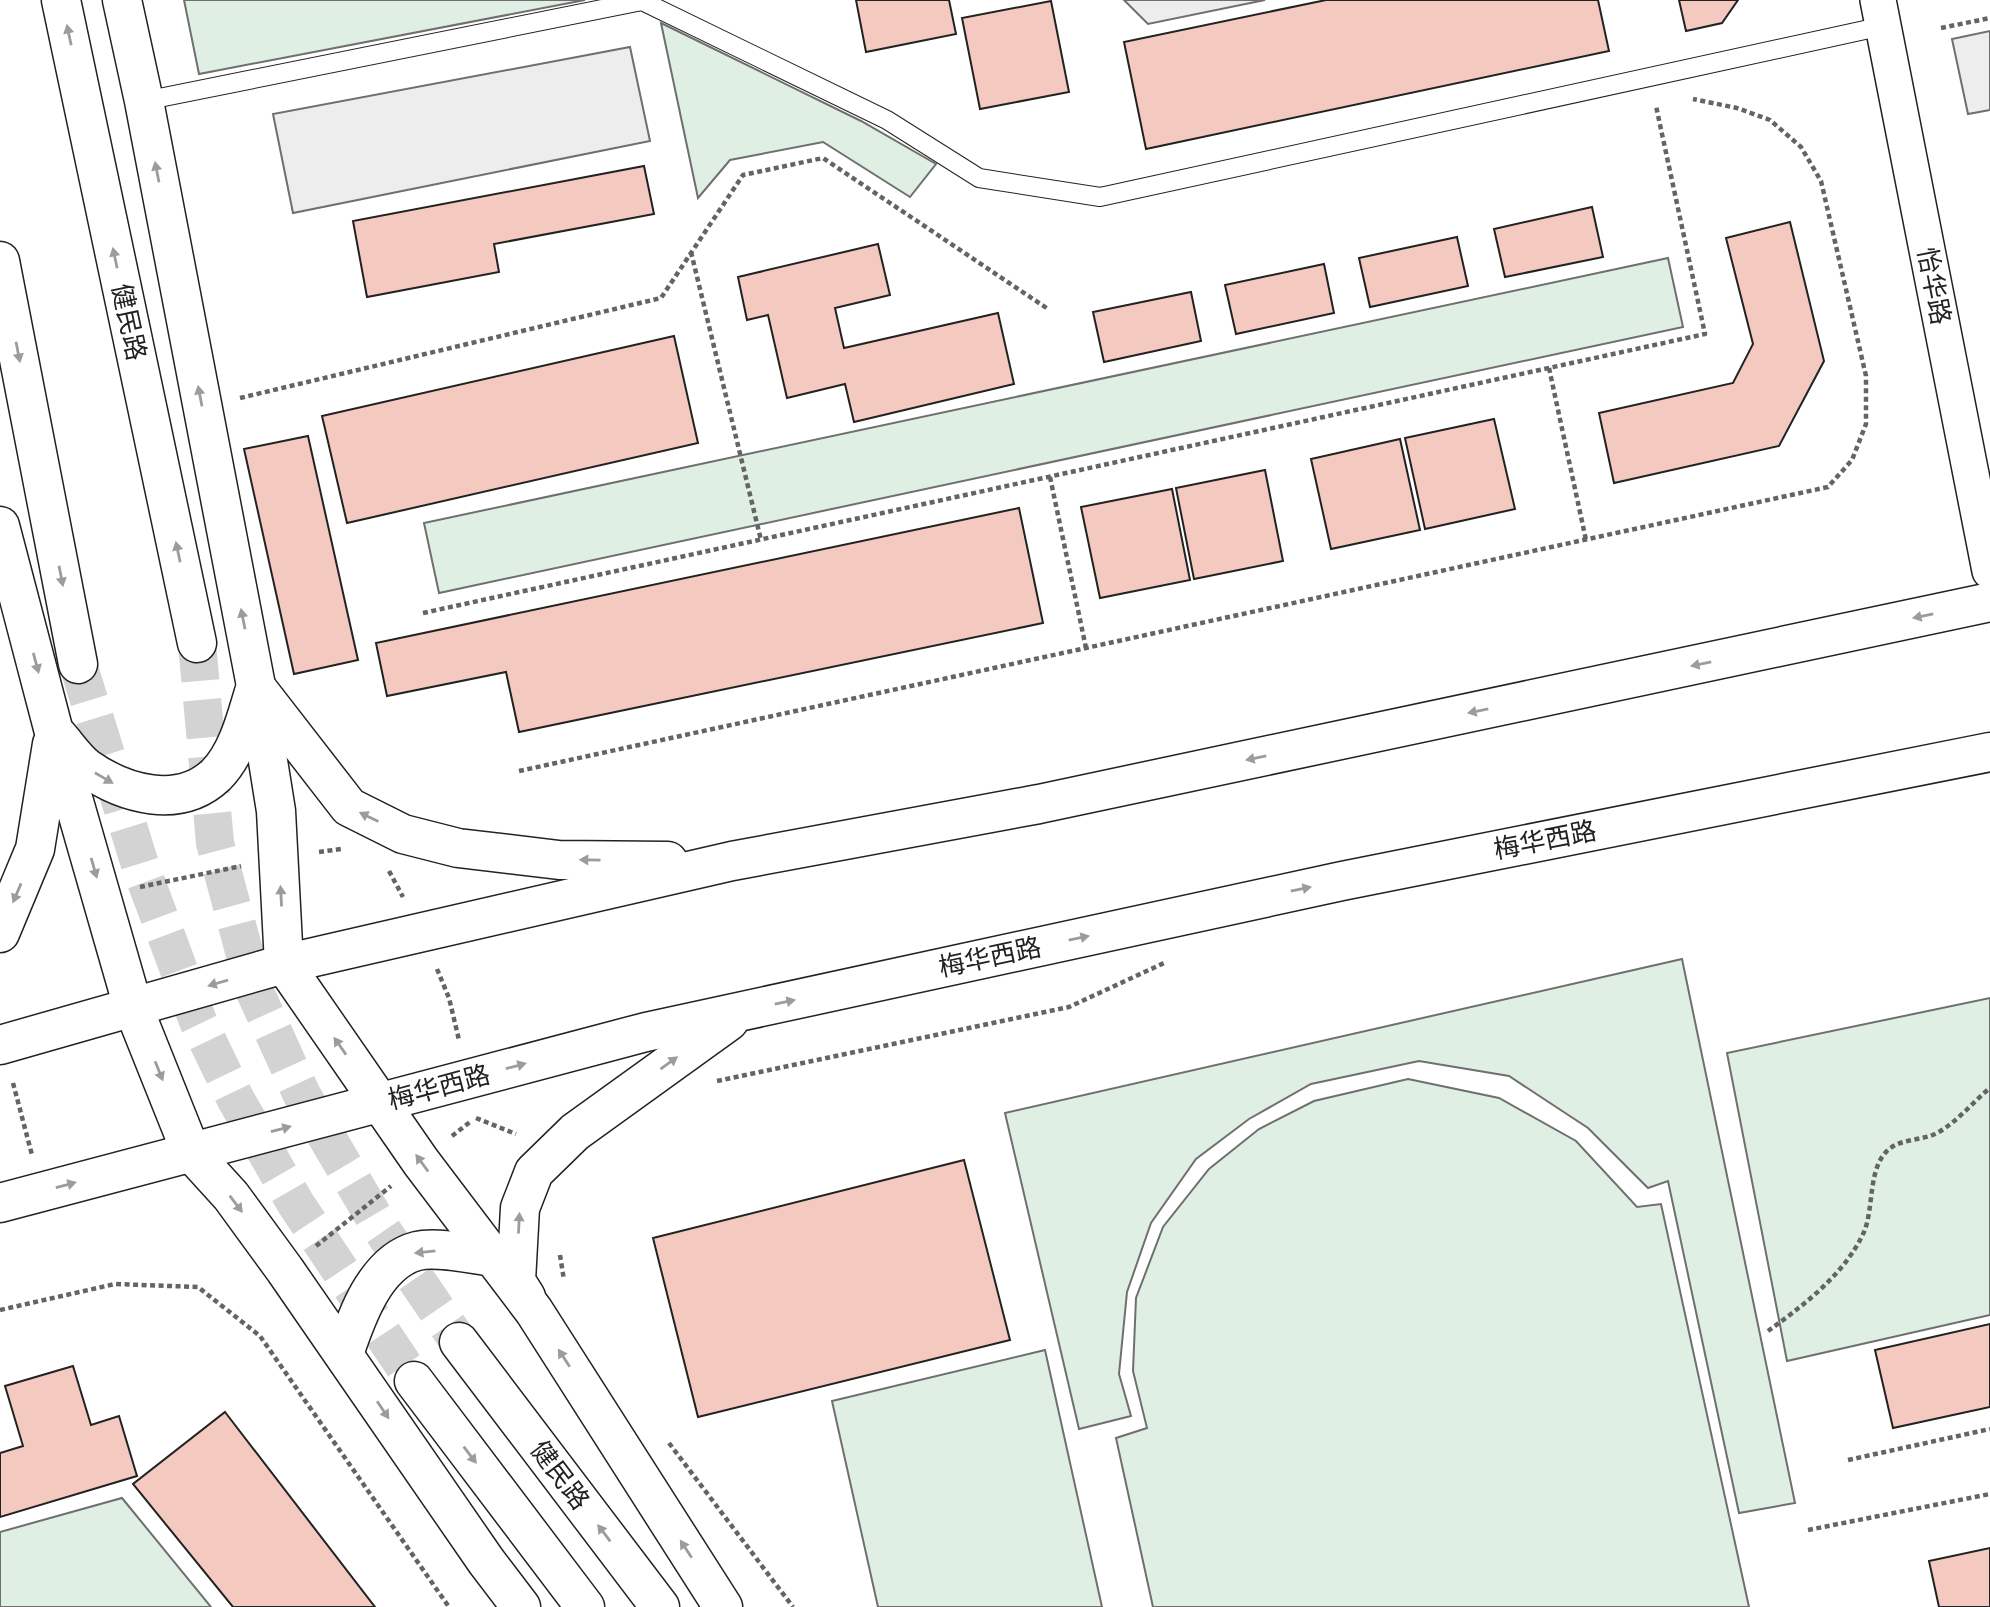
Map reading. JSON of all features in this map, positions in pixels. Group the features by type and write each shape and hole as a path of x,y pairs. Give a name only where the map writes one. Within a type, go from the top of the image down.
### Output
{"main road":[{"name":"健民路","path":"61,0 197,643"},
{"path":"122,0 144,101 256,686 276,811 284,964 379,1103 534,1311"},
{"path":"0,261 78,664"},
{"path":"0,526 54,732 133,1007 191,1152 231,1196 521,1607"},
{"path":"1,1044 284,964 732,862 1039,804 1990,602"},
{"path":"54,732 86,767 127,791 161,796 190,792 216,775 231,753 246,721 256,686"},
{"path":"256,686 349,807 402,834 458,848 559,860 732,862"},
{"path":"0,933 35,849 54,732"},
{"name":"梅华西路","path":"0,1203 646,1032 1342,881 1990,752"},
{"path":"723,1607 516,1280 520,1208 534,1172 575,1132 742,1011"},
{"path":"344,1354 358,1312 372,1286 395,1263 417,1251 492,1256"},
{"name":"健民路","path":"459,1342 660,1607"},
{"path":"414,1381 585,1607"}],"street":[{"name":"怡华路","path":"1880,13 1990,571"}],"lane":[{"path":"144,101 642,0 887,120 979,178 1100,197 1621,83 1880,13"}],"path":[{"path":"1941,27 1990,18"},
{"path":"423,613 1705,334 1653,91 1621,83"},
{"path":"519,771 1828,487 1852,460 1866,424 1866,376 1821,181 1801,148 1770,120 1737,108 1689,99"},
{"path":"202,407 661,298 743,175 823,158 1048,309"},
{"path":"691,251 761,540"},
{"path":"1549,368 1586,540"},
{"path":"1050,477 1086,648"},
{"path":"707,1083 1069,1007 1175,958"},
{"path":"1,1044 42,1192"},
{"path":"1768,1331 1804,1305 1850,1255 1864,1233 1870,1213 1874,1178 1887,1151 1902,1143 1936,1134 1990,1088"},
{"path":"559,1252 565,1286"},
{"path":"0,1310 115,1284 198,1287 260,1336 449,1607"},
{"path":"1849,1460 1990,1429"},
{"path":"661,1432 793,1607"},
{"path":"1808,1530 1990,1494"}],"green space":[{"path":"184,0 585,0 199,74"},
{"path":"661,23 861,121 936,164 910,197 823,142 730,160 698,198"},
{"path":"1668,258 1683,327 439,593 424,523"},
{"path":"1682,959 1795,1503 1739,1513 1668,1181 1648,1188 1588,1128 1509,1076 1419,1061 1311,1084 1249,1119 1196,1159 1151,1223 1127,1292 1119,1374 1131,1416 1079,1429 1005,1113"},
{"path":"1990,998 1990,1315 1787,1361 1727,1053"},
{"path":"1408,1079 1499,1098 1576,1141 1637,1207 1661,1204 1749,1607 1153,1607 1116,1438 1147,1428 1133,1371 1136,1298 1163,1227 1209,1169 1259,1129 1314,1101"},
{"path":"1045,1350 1102,1607 878,1607 832,1401"},
{"path":"122,1498 211,1607 0,1607 0,1532"}],"shaded area":[{"path":"1124,0 1265,0 1148,24"},
{"path":"1990,31 1990,110 1968,114 1952,39"},
{"path":"630,47 650,141 293,213 273,114"}],"building":[{"path":"856,0 949,0 956,34 866,52"},
{"path":"1326,0 1598,0 1609,51 1146,149 1124,42"},
{"path":"1679,0 1738,0 1722,23 1686,31"},
{"path":"1051,1 1069,92 980,109 962,18"},
{"path":"644,166 654,214 494,244 499,272 367,297 353,221"},
{"path":"1592,207 1603,257 1505,277 1494,229"},
{"path":"1790,222 1824,361 1779,446 1614,483 1599,413 1733,383 1753,344 1726,238"},
{"path":"1457,237 1468,286 1370,307 1359,258"},
{"path":"878,244 890,295 835,308 844,348 998,313 1014,384 854,422 845,384 787,398 768,315 747,320 738,277"},
{"path":"1324,264 1334,313 1236,334 1225,285"},
{"path":"1191,292 1201,341 1104,362 1093,312"},
{"path":"674,336 698,443 347,523 322,416"},
{"path":"1494,419 1515,509 1425,529 1405,438"},
{"path":"308,436 358,660 294,674 244,449"},
{"path":"1400,439 1420,530 1331,549 1311,459"},
{"path":"1265,470 1283,561 1194,579 1176,488"},
{"path":"1172,489 1190,580 1100,598 1081,507"},
{"path":"1019,508 1043,623 519,732 506,672 387,696 376,643"},
{"path":"964,1160 1010,1340 698,1417 653,1238"},
{"path":"1990,1324 1990,1407 1893,1428 1875,1350"},
{"path":"73,1366 91,1425 119,1416 137,1476 0,1517 0,1453 23,1446 5,1386"},
{"path":"225,1412 375,1607 233,1607 133,1484"},
{"path":"1990,1548 1990,1607 1939,1607 1929,1561"}],"tunnel":[{"path":"197,643 215,843 255,992 302,1095 378,1224 459,1342"},
{"path":"78,664 141,868 198,1021 235,1098 296,1204 414,1381"}]}
